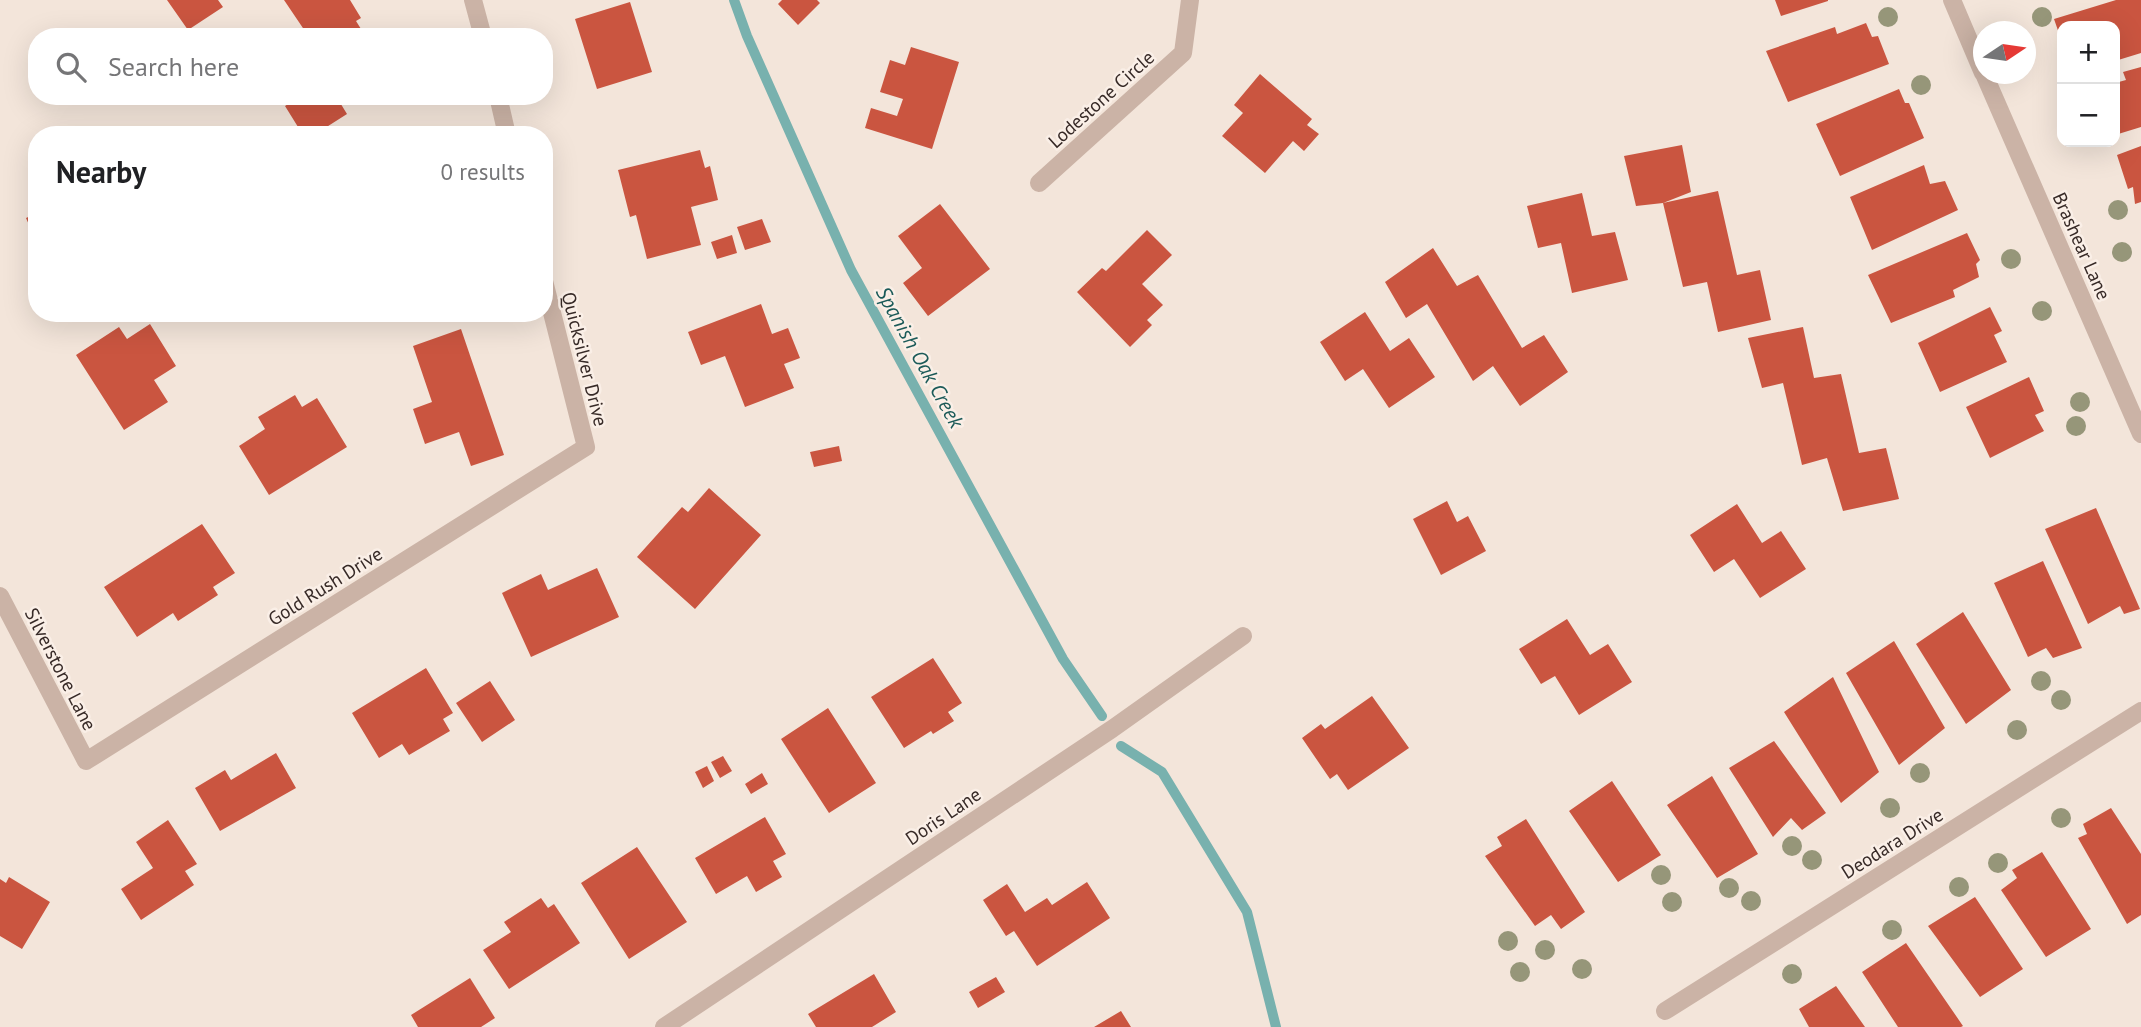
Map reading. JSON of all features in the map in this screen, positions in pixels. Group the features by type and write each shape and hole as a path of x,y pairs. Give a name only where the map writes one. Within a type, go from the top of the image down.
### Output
{"street":[{"path":"473,0 481,28"},
{"name":"Lodestone Circle","path":"1040,183 1183,54 1190,0"},
{"name":"Brashear Lane","path":"1952,0 1973,48"},
{"name":"Brashear Lane","path":"1989,84 2141,435"},
{"path":"500,105 505,126"},
{"name":"Quicksilver Drive","path":"553,317 586,447"},
{"name":"Gold Rush Drive","path":"86,761 586,447"},
{"name":"Silverstone Lane","path":"0,596 86,761"},
{"name":"Doris Lane","path":"664,1027 1112,729 1243,636"},
{"name":"Deodara Drive","path":"1665,1011 2141,711"}],"building":[{"path":"167,0 218,0 223,7 191,28 187,28"},
{"path":"284,0 350,0 361,18 356,21 360,28 303,28"},
{"path":"782,0 817,0 820,3 798,25 778,4"},
{"path":"1775,0 1828,0 1828,1 1781,16"},
{"path":"2116,0 2141,0 2141,53 2120,59 2120,21 2057,21 2057,28 2054,19"},
{"path":"630,2 652,72 597,89 575,19"},
{"path":"1866,23 1872,37 1878,36 1889,64 1788,102 1766,51 1835,27 1837,34"},
{"path":"911,47 959,62 932,149 865,128 871,108 897,116 903,99 880,92 890,60 905,65"},
{"path":"2141,67 2141,127 2120,133 2120,82 2126,80 2123,72"},
{"path":"1260,74 1312,119 1307,125 1319,134 1304,151 1293,141 1265,173 1222,136 1243,113 1234,105"},
{"path":"1899,89 1905,103 1909,103 1924,138 1840,176 1816,124"},
{"path":"342,105 347,114 328,126 297,126 285,106"},
{"path":"1682,145 1691,192 1663,203 1636,206 1624,156"},
{"path":"2141,146 2141,202 2135,204 2133,187 2128,189 2117,155"},
{"path":"700,150 705,168 710,166 718,200 691,207 701,245 647,259 636,215 630,217 618,170"},
{"path":"1924,165 1930,184 1945,181 1958,210 1872,250 1850,197"},
{"path":"1718,191 1737,275 1760,270 1771,320 1718,332 1707,282 1683,287 1663,203"},
{"path":"1582,193 1592,236 1615,232 1628,280 1572,293 1561,243 1538,248 1527,206"},
{"path":"940,204 990,269 928,316 903,283 922,268 898,236"},
{"path":"762,219 771,242 745,250 737,227"},
{"path":"1147,230 1172,255 1142,284 1163,305 1147,320 1152,325 1130,347 1077,292 1102,268 1106,271"},
{"path":"1967,233 1980,260 1976,264 1979,277 1953,290 1955,297 1891,323 1868,275"},
{"path":"732,235 737,253 717,259 711,242"},
{"path":"1433,248 1457,286 1478,275 1522,348 1544,335 1568,372 1520,406 1493,366 1473,381 1427,304 1406,318 1385,282"},
{"path":"761,304 772,334 788,328 800,358 784,364 794,388 745,407 725,356 701,365 688,332"},
{"path":"1990,307 2002,331 1994,335 2007,362 1940,392 1918,343"},
{"path":"1365,312 1390,351 1409,338 1435,377 1389,408 1363,369 1345,381 1320,342"},
{"path":"150,324 176,366 154,380 168,402 124,430 76,355 119,327 127,339"},
{"path":"1803,327 1814,378 1841,374 1859,453 1886,448 1899,499 1843,511 1827,458 1802,465 1783,383 1762,388 1748,338"},
{"path":"461,329 504,455 471,466 459,432 425,444 413,409 432,402 413,346"},
{"path":"2029,377 2044,411 2035,415 2044,431 1990,458 1966,407"},
{"path":"295,395 302,407 317,398 347,447 269,495 239,446 265,429 258,417"},
{"path":"839,446 842,461 814,467 810,452"},
{"path":"709,488 761,535 695,609 637,557 682,507 688,512"},
{"path":"1447,501 1457,522 1468,516 1486,551 1441,575 1413,519"},
{"path":"1737,504 1762,543 1781,531 1806,569 1760,598 1734,559 1714,572 1690,535"},
{"path":"2096,508 2140,609 2124,614 2120,606 2088,624 2045,529"},
{"path":"202,524 235,573 213,587 218,595 178,621 173,613 137,637 104,587"},
{"path":"2043,561 2082,648 2053,658 2046,648 2028,657 1994,583"},
{"path":"597,568 619,617 531,657 502,593 541,574 548,590"},
{"path":"1963,612 2011,690 1966,724 1916,644"},
{"path":"1567,619 1590,655 1608,644 1632,682 1579,715 1555,676 1541,684 1519,649"},
{"path":"1894,641 1945,728 1899,765 1846,673"},
{"path":"933,658 962,703 948,712 954,721 933,734 931,731 904,748 871,697"},
{"path":"426,668 453,713 443,719 450,731 409,755 402,744 379,758 352,713"},
{"path":"1833,677 1879,772 1841,803 1784,712"},
{"path":"490,681 515,720 482,742 456,703"},
{"path":"1372,696 1409,748 1348,790 1337,774 1330,779 1302,738 1321,724 1325,729"},
{"path":"828,708 876,783 829,813 781,739"},
{"path":"1774,741 1826,813 1802,830 1791,818 1773,837 1729,768"},
{"path":"276,753 296,788 220,831 195,788 225,770 231,780"},
{"path":"723,756 732,771 720,778 711,762"},
{"path":"707,766 714,781 703,788 695,772"},
{"path":"762,773 768,784 751,794 745,784"},
{"path":"1712,776 1758,854 1717,878 1667,805"},
{"path":"1612,781 1661,855 1618,882 1569,811"},
{"path":"2111,808 2141,854 2141,915 2127,924 2078,838 2087,834 2083,824"},
{"path":"765,817 786,854 773,861 782,877 756,892 747,876 716,894 695,858"},
{"path":"1526,819 1585,912 1561,929 1551,915 1535,926 1485,856 1502,846 1497,837"},
{"path":"168,820 197,864 185,871 194,885 141,920 121,889 153,868 136,842"},
{"path":"637,847 687,922 629,959 581,883"},
{"path":"2042,852 2091,929 2046,957 2001,890 2017,878 2012,870"},
{"path":"9,877 50,902 22,949 0,936 0,879 6,883"},
{"path":"1087,882 1110,918 1037,966 1014,931 1006,936 983,900 1007,884 1025,912 1047,898 1052,905"},
{"path":"1975,897 2023,969 1980,997 1928,926"},
{"path":"541,898 548,908 554,904 580,943 509,989 483,950 511,932 504,922"},
{"path":"1906,943 1963,1026 1898,1027 1862,972"},
{"path":"874,974 896,1012 872,1027 816,1027 808,1014"},
{"path":"996,977 1005,992 978,1008 969,992"},
{"path":"470,978 495,1018 481,1027 418,1027 411,1015"},
{"path":"1836,986 1865,1027 1809,1027 1799,1009"},
{"path":"1121,1011 1131,1027 1094,1027"}],"waterway":[{"name":"Spanish Oak Creek","path":"734,0 747,36 851,270 1063,659 1102,716"},
{"name":"Spanish Oak Creek","path":"1121,746 1162,772 1247,912 1276,1027"}]}
